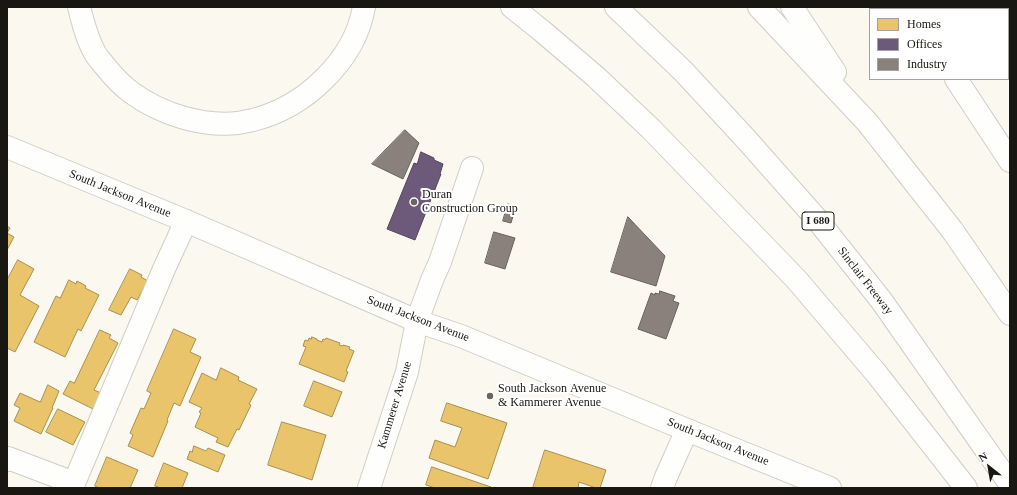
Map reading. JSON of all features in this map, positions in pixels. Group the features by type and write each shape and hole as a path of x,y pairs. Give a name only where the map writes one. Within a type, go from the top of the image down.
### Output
{"main road":[{"path":"79,7 85,30 95,53 111,74 132,93 154,106 179,116 206,123 238,123 267,116 292,105 312,91 334,69 350,47 362,20 364,7"},
{"path":"512,7 601,82 651,129 806,290 876,373 966,488"},
{"name":"Sinclair Freeway","path":"616,7 683,70 815,218 881,300 1010,484"},
{"path":"759,7 867,122 952,230 1010,314"},
{"path":"792,7 867,122"},
{"path":"957,80 1010,161"},
{"name":"South Jackson Avenue","path":"7,148 186,221 417,321 467,338 830,488"},
{"name":"Kammerer Avenue","path":"368,488 407,372 417,321 440,262 472,168"},
{"path":"7,460 8,458 73,486 164,268 186,221"},
{"path":"662,488 687,430"}],"building: Homes":[{"path":"7,226 10,228 7,233"},
{"path":"7,233 14,237 7,250"},
{"path":"18,260 34,269 20,295 39,306 15,352 7,348 7,280"},
{"path":"130,269 142,275 141,277 148,281 137,300 131,297 121,315 109,310"},
{"path":"69,280 76,284 77,281 86,286 85,288 99,295 81,331 78,329 65,357 34,342 56,296 60,298"},
{"path":"174,329 196,339 190,352 201,357 180,406 174,403 153,457 128,446 133,435 130,433 141,408 144,409 151,393 147,391"},
{"path":"100,330 111,335 109,338 118,343 94,390 101,393 93,409 63,394 70,381 74,383"},
{"path":"312,337 322,342 323,339 325,340 326,338 340,343 339,345 350,347 349,349 354,351 346,371 348,372 344,382 299,364 306,347 303,346 305,340 308,341 309,338 311,339"},
{"path":"221,368 239,377 238,380 257,389 249,404 251,405 239,430 237,429 228,447 216,442 218,438 195,427 201,413 199,412 202,408 189,402 202,373 216,380"},
{"path":"314,381 342,392 332,417 304,406"},
{"path":"48,385 59,391 41,434 14,421 20,408 14,405 20,393 40,402"},
{"path":"447,403 507,423 488,479 429,458 435,440 455,447 462,428 441,421"},
{"path":"58,409 85,422 73,445 46,432"},
{"path":"282,422 326,435 312,480 268,465"},
{"path":"194,446 206,451 208,448 225,455 218,472 187,459"},
{"path":"545,450 606,470 600,488 579,482 578,488 533,488"},
{"path":"107,457 138,470 130,488 99,488 95,486"},
{"path":"164,463 188,473 182,488 161,488 155,486"},
{"path":"432,467 491,487 435,488 426,485"}],"building: Offices":[{"name":"Duran Construction Group","path":"421,152 443,164 441,174 415,240 387,229 414,163 417,164"}],"building: Industry":[{"path":"405,130 419,143 403,179 372,164"},
{"path":"508,204 516,206 511,223 503,221"},
{"path":"628,217 665,256 656,286 611,272"},
{"path":"494,232 515,238 505,269 485,263"},
{"path":"660,291 675,296 673,301 679,303 666,339 638,329 651,293 655,295 655,293 659,294"}],"place":[{"name":"Duran Construction Group","path":"414,202"},
{"name":"South Jackson Avenue & Kammerer Avenue","path":"490,396"}]}
